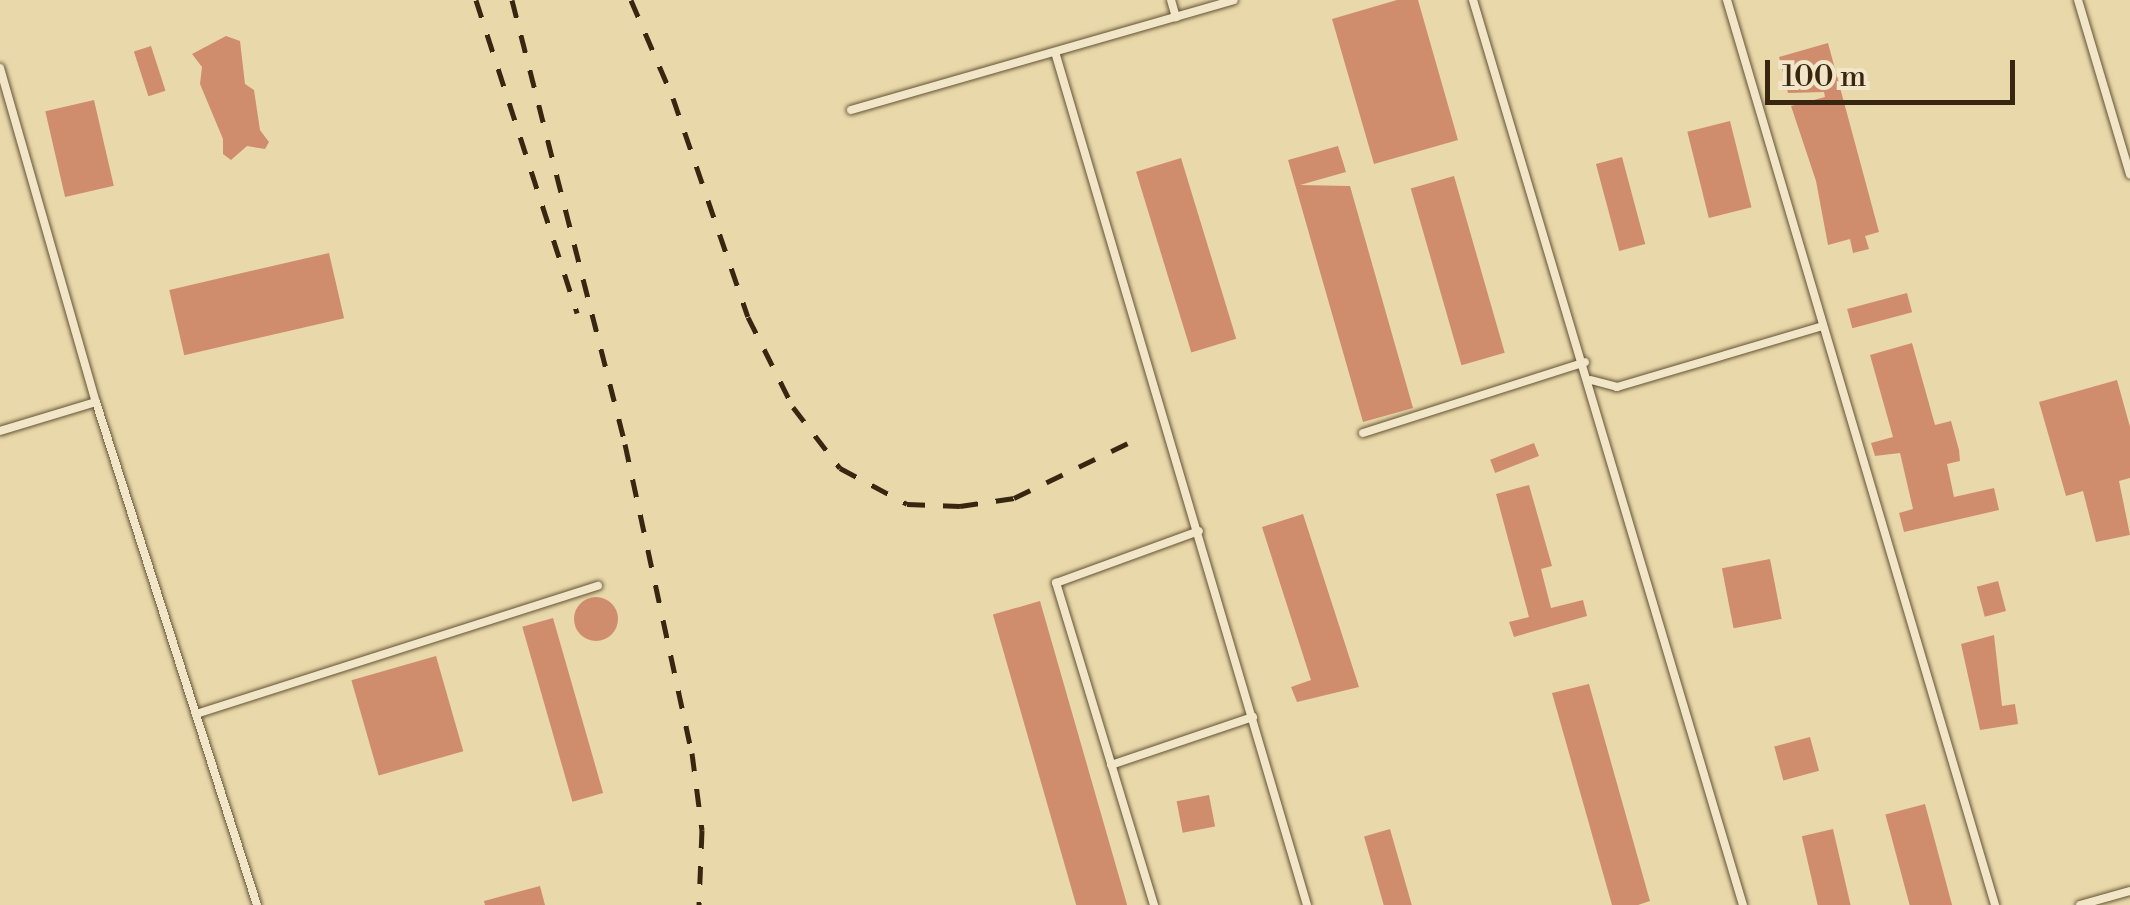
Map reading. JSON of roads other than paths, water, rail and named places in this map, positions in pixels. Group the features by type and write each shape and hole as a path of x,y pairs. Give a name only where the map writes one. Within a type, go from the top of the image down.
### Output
{"lane":[{"path":"1170,0 1176,17"},
{"path":"851,110 1234,0"},
{"path":"1473,0 1591,380 1743,905"},
{"path":"1726,0 1820,327 1995,905"},
{"path":"2078,0 2130,174"},
{"path":"1054,52 1307,905"},
{"path":"0,68 96,402 257,905"},
{"path":"1591,380 1617,386 1820,327"},
{"path":"1363,433 1585,362"},
{"path":"0,431 96,402"},
{"path":"1154,905 1056,584 1199,531"},
{"path":"196,714 598,586"},
{"path":"1111,765 1252,717"},
{"path":"2080,905 2130,890"}],"railway":[{"path":"476,0 577,313"},
{"path":"512,0 625,444 692,753 702,830 699,905"},
{"path":"631,0 673,98 748,317 793,407 840,468 907,504 960,506 1014,498 1141,437"}]}
